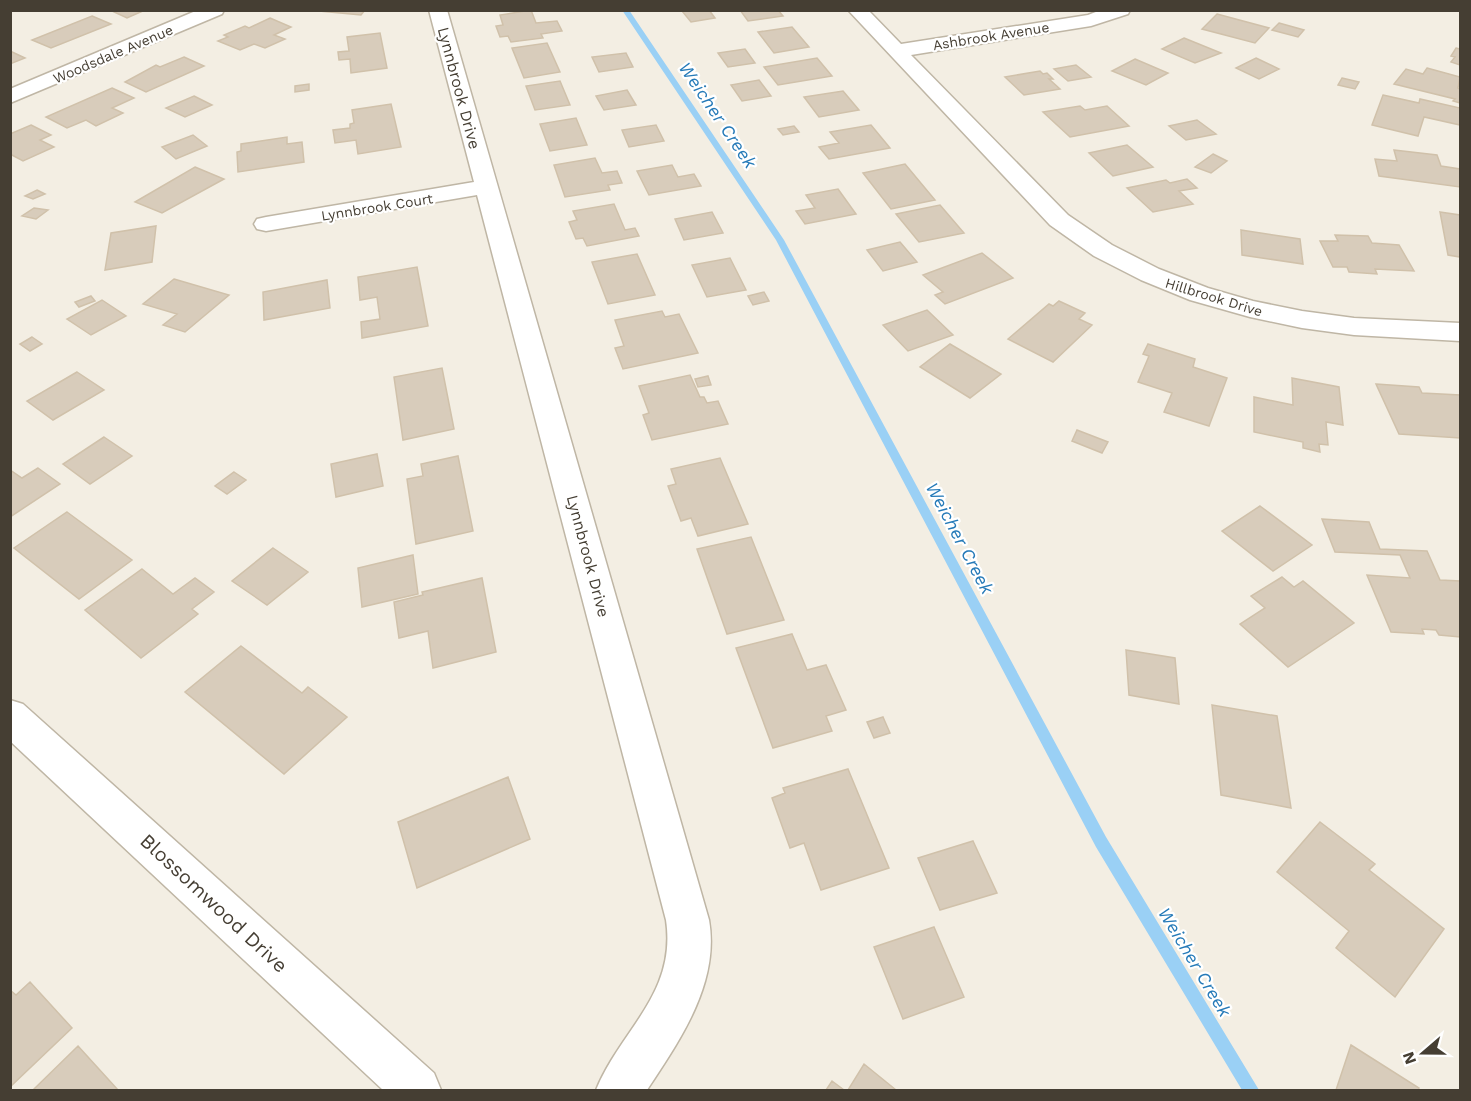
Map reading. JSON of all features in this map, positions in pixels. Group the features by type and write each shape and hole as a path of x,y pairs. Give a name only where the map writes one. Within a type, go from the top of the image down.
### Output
{"street":[{"name":"Woodsdale Avenue","path":"10,97 215,10"},
{"name":"Lynnbrook Drive","path":"438,10 670,854 690,937 688,966 679,996 620,1090"},
{"name":"Hillbrook Drive","path":"857,10 1059,220 1081,238 1124,264 1198,295 1263,312 1352,327 1461,332"},
{"name":"Ashbrook Avenue","path":"896,51 1091,20 1121,10"},
{"name":"Lynnbrook Court","path":"266,224 486,188"},
{"name":"Blossomwood Drive","path":"10,716 417,1090"}],"building":[{"path":"110,10 145,10 127,18"},
{"path":"308,10 365,10 361,15"},
{"path":"531,10 536,23 557,21 562,31 541,34 543,38 511,42 508,36 500,37 496,26 503,25 500,15"},
{"path":"709,10 715,18 691,22 682,11"},
{"path":"740,10 778,10 783,16 748,21"},
{"path":"1217,14 1269,28 1255,43 1202,29"},
{"path":"92,16 111,24 51,48 32,40"},
{"path":"270,18 291,27 274,35 285,39 265,48 254,44 240,50 218,41 228,37 224,35 245,26 249,28"},
{"path":"1279,23 1304,30 1298,37 1272,30"},
{"path":"792,27 809,47 774,53 758,32"},
{"path":"380,33 387,68 351,73 350,59 339,60 338,52 349,51 347,37"},
{"path":"1184,38 1221,53 1195,63 1162,49"},
{"path":"547,43 560,72 524,78 512,48"},
{"path":"1456,48 1460,49 1460,65 1451,62 1455,57 1451,56"},
{"path":"745,49 755,63 728,67 718,53"},
{"path":"10,51 25,58 10,64"},
{"path":"626,53 633,67 599,72 592,57"},
{"path":"184,57 204,66 146,92 125,82 156,65 160,67"},
{"path":"817,58 832,76 778,85 764,67"},
{"path":"1256,58 1279,69 1259,79 1236,68"},
{"path":"1135,59 1168,73 1146,85 1112,71"},
{"path":"1076,65 1091,77 1068,81 1054,69"},
{"path":"1427,68 1460,77 1458,88 1460,89 1460,103 1453,101 1455,99 1394,84 1406,69 1423,74"},
{"path":"1040,71 1043,74 1047,73 1053,79 1049,79 1060,89 1024,95 1005,77"},
{"path":"1342,78 1359,82 1355,89 1338,85"},
{"path":"759,80 771,96 742,101 731,85"},
{"path":"560,81 570,105 535,110 526,86"},
{"path":"309,84 309,90 295,92 295,86"},
{"path":"112,88 134,98 112,108 123,113 96,126 86,120 67,128 46,117"},
{"path":"627,90 636,105 604,110 596,96"},
{"path":"843,91 859,110 819,117 804,97"},
{"path":"1383,95 1419,103 1420,99 1460,108 1460,125 1424,117 1418,136 1372,125"},
{"path":"194,96 212,105 185,117 166,108"},
{"path":"391,104 401,147 358,154 356,140 335,143 333,130 350,128 350,124 354,123 352,110"},
{"path":"1080,106 1085,110 1107,106 1129,126 1070,137 1043,112"},
{"path":"576,118 587,145 550,151 540,124"},
{"path":"1197,120 1216,134 1186,140 1169,126"},
{"path":"31,125 51,135 40,140 54,147 23,161 10,154 10,134"},
{"path":"656,125 664,141 629,147 622,130"},
{"path":"871,125 890,148 829,159 819,147 839,143 830,132"},
{"path":"794,126 799,132 783,135 778,129"},
{"path":"193,135 207,146 176,159 162,147"},
{"path":"287,137 287,144 302,142 304,162 238,172 237,152 241,151 241,144"},
{"path":"1127,145 1153,167 1113,176 1089,153"},
{"path":"1394,150 1437,155 1441,166 1460,169 1460,187 1379,176 1375,159 1397,161"},
{"path":"1213,154 1227,161 1211,173 1195,167"},
{"path":"595,158 602,173 617,171 622,183 608,185 610,190 565,197 554,165"},
{"path":"905,164 935,200 891,209 863,173"},
{"path":"672,165 678,177 694,174 701,186 649,195 637,171"},
{"path":"195,167 224,179 162,213 135,202"},
{"path":"1187,179 1197,188 1179,191 1193,204 1153,212 1127,188 1166,180 1170,183"},
{"path":"838,189 856,214 805,224 796,211 815,208 806,195"},
{"path":"37,190 45,194 33,199 25,196"},
{"path":"614,204 625,230 635,228 639,236 587,246 583,238 576,239 569,222 577,220 573,211"},
{"path":"940,205 964,233 919,242 896,214"},
{"path":"34,208 48,210 36,219 22,216"},
{"path":"712,212 723,233 684,240 675,219"},
{"path":"1440,212 1460,215 1460,257 1448,255"},
{"path":"156,226 152,262 105,270 111,233"},
{"path":"1241,230 1300,239 1303,264 1242,255"},
{"path":"1335,235 1368,236 1372,243 1399,245 1414,271 1375,269 1377,274 1349,272 1347,267 1333,267 1320,241 1338,241"},
{"path":"900,242 917,262 883,271 867,250"},
{"path":"982,253 1013,278 945,304 935,295 943,292 923,275"},
{"path":"637,254 655,295 608,304 592,262"},
{"path":"730,258 746,290 707,297 692,265"},
{"path":"417,267 428,326 362,338 361,322 380,319 377,297 360,300 358,277"},
{"path":"174,279 229,295 185,332 163,325 177,314 143,304"},
{"path":"327,280 330,308 264,320 263,292"},
{"path":"764,292 769,301 753,305 748,296"},
{"path":"91,296 95,301 79,307 75,302"},
{"path":"102,300 126,316 91,335 67,319"},
{"path":"1059,301 1085,313 1079,319 1092,325 1053,362 1008,339 1049,304 1053,306"},
{"path":"927,310 953,335 908,351 883,325"},
{"path":"662,311 665,317 679,314 698,353 623,369 615,348 624,346 615,320"},
{"path":"32,337 42,344 30,351 20,344"},
{"path":"950,344 1001,374 970,398 920,367"},
{"path":"1148,344 1195,359 1193,367 1227,378 1209,426 1164,412 1172,393 1138,382 1149,356 1143,354"},
{"path":"442,368 454,429 403,440 394,377"},
{"path":"77,372 104,390 53,420 27,401"},
{"path":"690,375 700,397 704,397 707,403 718,401 728,424 652,440 643,415 649,413 639,386"},
{"path":"708,376 711,385 698,387 695,379"},
{"path":"1292,378 1339,387 1343,425 1326,422 1328,445 1319,444 1320,452 1303,448 1303,442 1254,432 1254,397 1293,405"},
{"path":"1376,384 1419,387 1422,393 1460,395 1460,438 1399,434"},
{"path":"1077,430 1108,442 1102,453 1072,441"},
{"path":"104,437 132,456 90,484 63,464"},
{"path":"377,454 383,486 336,497 331,464"},
{"path":"458,456 473,531 416,544 407,479 423,476 421,464"},
{"path":"720,458 748,524 698,536 691,518 681,521 668,486 676,484 671,469"},
{"path":"38,468 60,484 10,517 10,470 22,478"},
{"path":"234,472 246,480 227,494 215,486"},
{"path":"1260,506 1312,545 1273,571 1222,531"},
{"path":"67,512 132,560 79,599 14,548"},
{"path":"1322,519 1369,522 1380,549 1427,551 1440,580 1460,581 1460,637 1439,635 1436,630 1422,629 1424,634 1391,632 1367,575 1410,578 1400,555 1335,552"},
{"path":"751,537 784,620 727,634 697,549"},
{"path":"273,548 308,572 267,605 232,581"},
{"path":"413,555 418,594 362,607 358,568"},
{"path":"142,569 173,594 195,578 214,592 192,609 198,614 141,658 85,610"},
{"path":"1282,577 1294,587 1303,581 1354,623 1288,667 1240,624 1265,608 1251,596"},
{"path":"482,578 496,652 433,668 428,631 399,638 394,602 423,595 422,592"},
{"path":"792,634 807,670 826,665 846,710 826,716 832,731 773,748 736,648"},
{"path":"241,646 302,693 308,687 347,717 284,774 185,692"},
{"path":"1126,650 1175,658 1179,704 1129,695"},
{"path":"1212,705 1277,716 1291,808 1221,795"},
{"path":"883,717 890,733 874,738 867,722"},
{"path":"848,769 889,868 821,890 804,843 790,848 772,798 785,793 783,788"},
{"path":"508,777 530,839 417,888 398,822"},
{"path":"1320,822 1375,864 1369,870 1444,929 1395,997 1336,948 1349,931 1277,872"},
{"path":"973,841 997,893 940,910 918,858"},
{"path":"934,927 964,997 903,1019 874,947"},
{"path":"30,982 72,1028 10,1087 10,990 16,995"},
{"path":"1351,1045 1419,1088 1418,1090 1336,1090"},
{"path":"78,1046 118,1090 33,1090"},
{"path":"864,1064 896,1090 848,1090"},
{"path":"832,1081 844,1090 826,1090"}],"waterway":[{"name":"Weicher Creek","path":"625,10 780,240 1101,842 1251,1090"}]}
